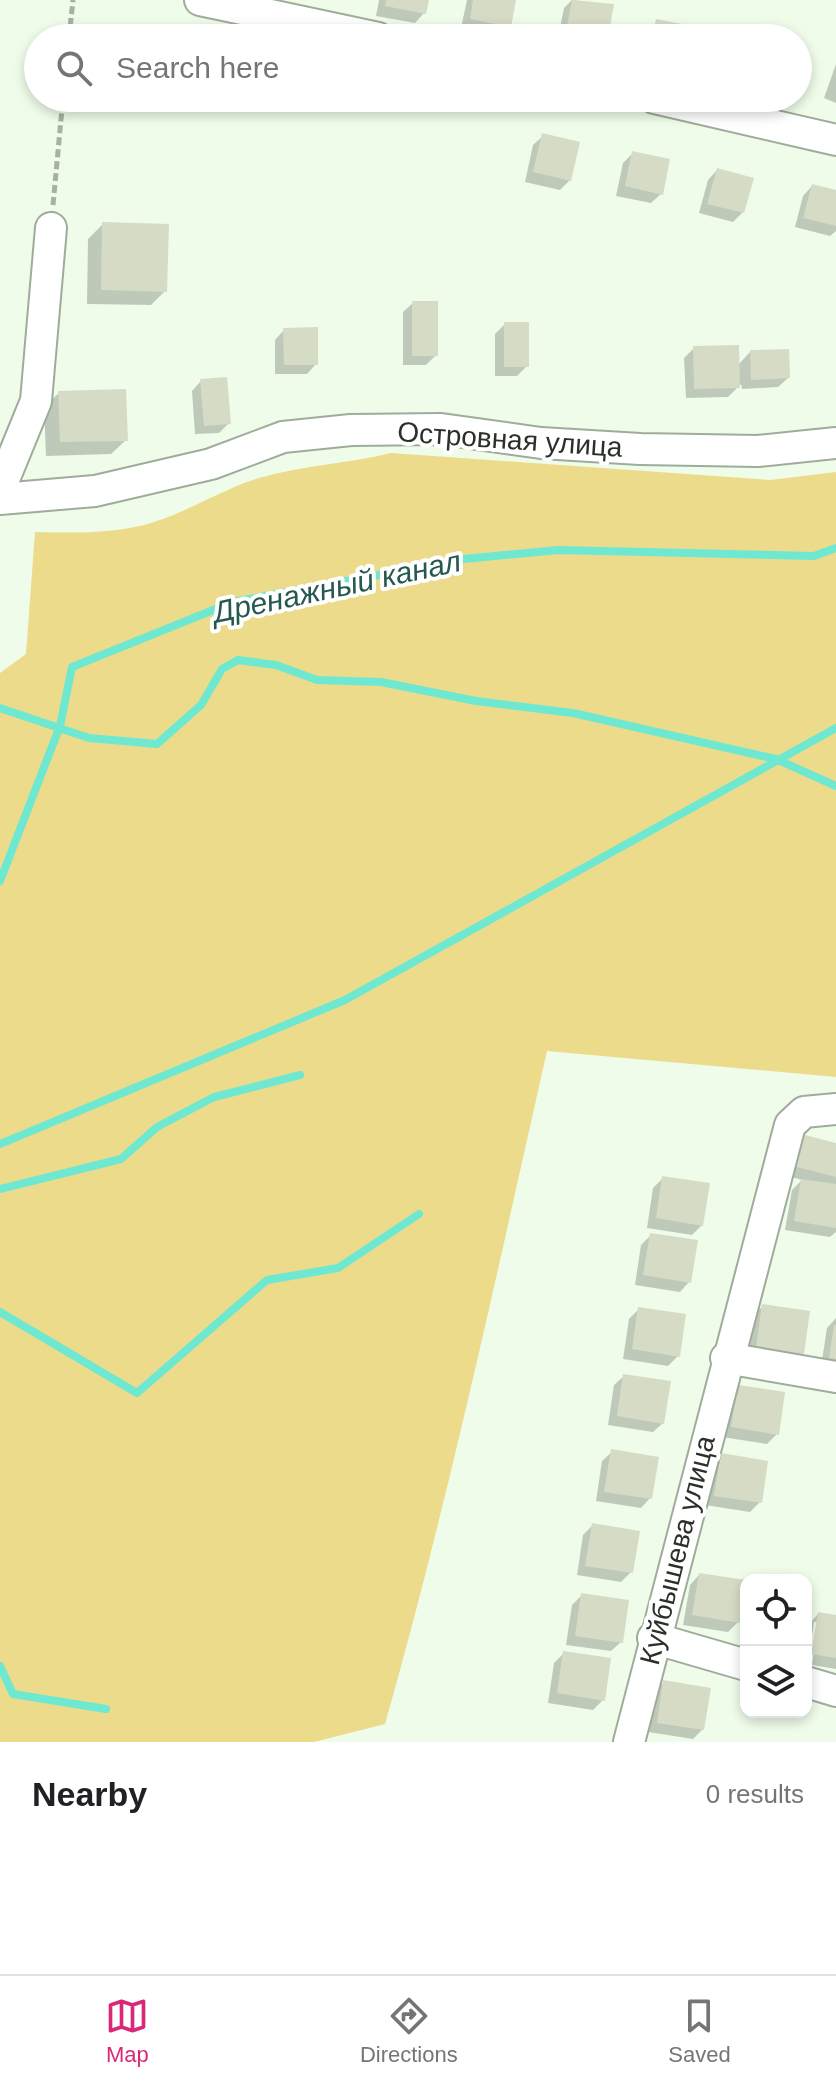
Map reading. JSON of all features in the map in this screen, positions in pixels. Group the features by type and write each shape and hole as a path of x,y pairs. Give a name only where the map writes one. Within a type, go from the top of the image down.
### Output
{"street":[{"path":"200,0 312,24"},
{"path":"715,112 836,140"},
{"path":"0,489 36,401 51,228"},
{"name":"Островная улица","path":"0,499 95,491 211,464 283,437 351,430 441,429 541,443 640,449 758,451 836,443"},
{"name":"Куйбышева улица","path":"629,1742 726,1358 790,1125 804,1112 836,1109"},
{"path":"726,1358 836,1377"},
{"path":"653,1638 740,1663"},
{"path":"812,1684 836,1691"}],"path":[{"path":"70,24 73,0"},
{"path":"51,228 62,112"}],"shaded area":[{"path":"391,453 770,480 836,472 836,1077 547,1051 450,1473 385,1724 314,1742 0,1742 0,673 26,654 35,532 93,532 137,527 259,478"}],"building":[{"path":"386,0 429,0 426,14 385,6"},
{"path":"473,0 516,0 512,24 470,19"},
{"path":"572,0 614,4 610,24 567,24"},
{"path":"656,19 682,24 655,24"},
{"path":"542,133 580,142 571,181 533,172"},
{"path":"632,151 670,159 663,195 625,186"},
{"path":"717,168 754,178 744,213 707,204"},
{"path":"812,184 836,190 836,226 803,218"},
{"path":"102,222 169,224 167,292 101,290"},
{"path":"412,301 438,301 438,356 412,356"},
{"path":"504,322 529,322 529,367 504,367"},
{"path":"318,327 318,365 284,365 283,328"},
{"path":"739,345 740,388 694,389 693,346"},
{"path":"789,349 790,378 751,380 750,350"},
{"path":"227,377 231,424 204,426 200,379"},
{"path":"126,389 128,441 60,442 58,391"},
{"path":"801,1134 836,1143 836,1177 793,1166"},
{"path":"662,1176 710,1183 703,1226 656,1218"},
{"path":"801,1179 836,1184 836,1228 794,1221"},
{"path":"650,1233 698,1240 691,1283 643,1275"},
{"path":"762,1304 810,1311 804,1354 756,1347"},
{"path":"638,1307 686,1314 680,1357 632,1349"},
{"path":"836,1325 836,1359 829,1358"},
{"path":"623,1374 671,1381 664,1424 617,1416"},
{"path":"738,1385 785,1392 779,1435 731,1427"},
{"path":"611,1449 659,1457 652,1499 604,1492"},
{"path":"721,1453 768,1461 762,1503 714,1496"},
{"path":"592,1523 640,1531 633,1573 585,1566"},
{"path":"699,1573 740,1579 740,1623 692,1615"},
{"path":"581,1593 629,1600 623,1643 575,1636"},
{"path":"818,1612 836,1615 836,1658 812,1654"},
{"path":"563,1651 611,1658 605,1701 557,1693"},
{"path":"663,1680 711,1688 704,1730 657,1723"}],"waterway":[{"name":"Дренажный канал","path":"0,881 60,726 72,667 233,602 464,559 558,550 814,556 836,548"},
{"path":"0,708 89,738 157,744 201,705 222,669 238,660 276,665 317,680 381,682 476,701 573,713 776,759 836,786"},
{"path":"0,1144 345,1000 836,728"},
{"path":"0,1189 121,1159 157,1127 214,1097 300,1075"},
{"path":"0,1312 137,1393 267,1280 338,1268 419,1214"},
{"path":"0,1666 13,1694 106,1709"}]}
